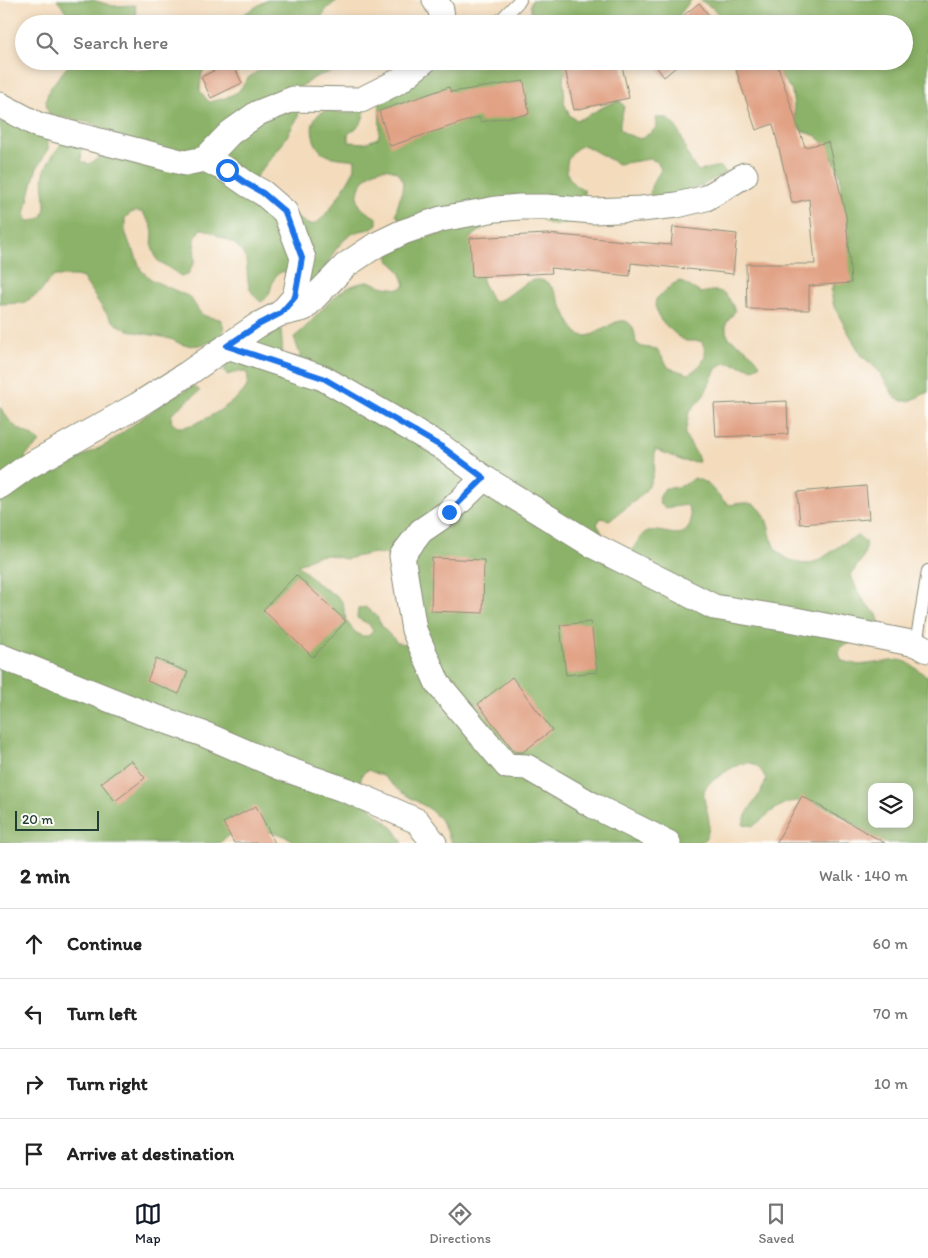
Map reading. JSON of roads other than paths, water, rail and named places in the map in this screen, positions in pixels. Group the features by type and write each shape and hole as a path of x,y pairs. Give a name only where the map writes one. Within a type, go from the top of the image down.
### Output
{"street":[{"path":"435,0 442,15"},
{"path":"205,160 230,133 258,113 293,99 361,100 399,81 416,70"},
{"path":"0,105 38,125 85,138 185,163 205,160 227,170 263,193 285,212 302,258 295,297 281,313"},
{"path":"0,486 25,468 138,405 258,325 281,313 304,308 346,266 376,245 402,232 441,219 496,209 546,207 593,210 641,209 677,205 706,198 745,175"},
{"path":"227,346 323,378 442,447 484,478 594,546 714,607 795,620 922,647"},
{"path":"484,478 449,512 421,531 402,556 414,630 438,684 507,766 526,767 594,806 668,843"},
{"path":"0,656 141,712 206,735 280,767 351,792 417,821 434,843"}],"lane":[{"path":"506,15 520,0"},
{"path":"922,647 928,571"}]}
